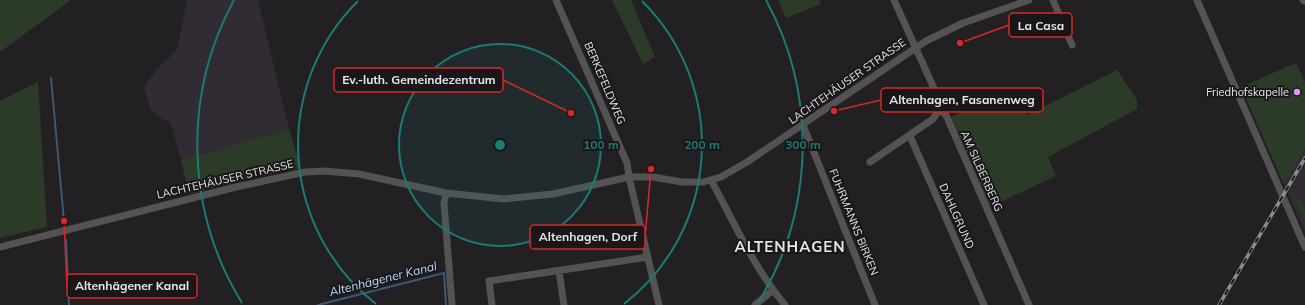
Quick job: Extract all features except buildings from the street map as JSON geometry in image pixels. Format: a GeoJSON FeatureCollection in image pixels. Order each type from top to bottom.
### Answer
{"type":"FeatureCollection","features":[{"type":"Feature","properties":{"kind":"street","name":"BERKEFELDWEG"},"geometry":{"type":"LineString","coordinates":[[556,0],[627,163],[659,305]]}},
{"type":"Feature","properties":{"kind":"street","name":"AM SILBERBERG"},"geometry":{"type":"LineString","coordinates":[[894,0],[914,48],[937,95],[939,110],[946,115],[1029,305]]}},
{"type":"Feature","properties":{"kind":"street","name":"LACHTEHÄUSER STRASSE"},"geometry":{"type":"LineString","coordinates":[[0,247],[232,188],[305,172],[324,171],[359,174],[446,193],[491,199],[516,199],[554,194],[629,177],[653,177],[694,182],[711,180],[731,172],[804,125],[914,48],[963,23],[1029,0]]}},
{"type":"Feature","properties":{"kind":"street"},"geometry":{"type":"LineString","coordinates":[[1053,0],[1072,45]]}},
{"type":"Feature","properties":{"kind":"street"},"geometry":{"type":"LineString","coordinates":[[1197,0],[1305,247]]}},
{"type":"Feature","properties":{"kind":"street"},"geometry":{"type":"LineString","coordinates":[[870,162],[933,119],[939,110]]}},
{"type":"Feature","properties":{"kind":"street","name":"FUHRMANNS BIRKEN"},"geometry":{"type":"LineString","coordinates":[[804,125],[875,305]]}},
{"type":"Feature","properties":{"kind":"street","name":"DAHLGRUND"},"geometry":{"type":"LineString","coordinates":[[910,136],[984,305]]}},
{"type":"Feature","properties":{"kind":"street"},"geometry":{"type":"LineString","coordinates":[[711,180],[760,270],[785,305]]}},
{"type":"Feature","properties":{"kind":"street"},"geometry":{"type":"LineString","coordinates":[[446,193],[444,203],[452,305]]}},
{"type":"Feature","properties":{"kind":"street"},"geometry":{"type":"LineString","coordinates":[[492,305],[488,280],[648,257]]}},
{"type":"Feature","properties":{"kind":"street"},"geometry":{"type":"LineString","coordinates":[[559,271],[564,305]]}},
{"type":"Feature","properties":{"kind":"street"},"geometry":{"type":"LineString","coordinates":[[755,305],[773,290]]}},
{"type":"Feature","properties":{"kind":"shaded area"},"geometry":{"type":"Polygon","coordinates":[[[187,0],[258,0],[289,129],[181,160],[171,124],[151,111],[144,87],[156,70],[177,50],[187,0]]]}},
{"type":"Feature","properties":{"kind":"shaded area"},"geometry":{"type":"Polygon","coordinates":[[[1305,149],[1305,232],[1284,185],[1305,149]]]}},
{"type":"Feature","properties":{"kind":"green space"},"geometry":{"type":"Polygon","coordinates":[[[0,0],[71,0],[0,52],[0,0]]]}},
{"type":"Feature","properties":{"kind":"green space"},"geometry":{"type":"Polygon","coordinates":[[[612,0],[631,0],[655,57],[643,64],[612,0]]]}},
{"type":"Feature","properties":{"kind":"green space"},"geometry":{"type":"Polygon","coordinates":[[[778,0],[819,0],[821,4],[786,18],[778,0]]]}},
{"type":"Feature","properties":{"kind":"green space"},"geometry":{"type":"Polygon","coordinates":[[[1296,63],[1305,82],[1305,149],[1284,185],[1241,87],[1296,63]]]}},
{"type":"Feature","properties":{"kind":"green space"},"geometry":{"type":"Polygon","coordinates":[[[1117,70],[1137,100],[1137,109],[1048,157],[1056,176],[990,207],[951,117],[1013,88],[1027,115],[1117,70]]]}},
{"type":"Feature","properties":{"kind":"green space"},"geometry":{"type":"Polygon","coordinates":[[[38,82],[47,227],[0,238],[0,101],[38,82]]]}},
{"type":"Feature","properties":{"kind":"green space"},"geometry":{"type":"Polygon","coordinates":[[[289,129],[301,168],[189,194],[181,160],[289,129]]]}},
{"type":"Feature","properties":{"kind":"green space"},"geometry":{"type":"Polygon","coordinates":[[[1299,198],[1305,210],[1305,222],[1295,200],[1299,198]]]}},
{"type":"Feature","properties":{"kind":"waterway","name":"Altenhägener Kanal"},"geometry":{"type":"LineString","coordinates":[[51,78],[64,221]]}},
{"type":"Feature","properties":{"kind":"waterway","name":"Altenhägener Kanal"},"geometry":{"type":"LineString","coordinates":[[66,240],[69,305]]}},
{"type":"Feature","properties":{"kind":"waterway","name":"Altenhägener Kanal"},"geometry":{"type":"LineString","coordinates":[[318,305],[444,273],[446,305]]}},
{"type":"Feature","properties":{"kind":"railway"},"geometry":{"type":"LineString","coordinates":[[1219,305],[1305,158]]}},
{"type":"Feature","properties":{"kind":"place","name":"La Casa"},"geometry":{"type":"Point","coordinates":[960,43]}},
{"type":"Feature","properties":{"kind":"place","name":"Friedhofskapelle"},"geometry":{"type":"Point","coordinates":[1297,92]}},
{"type":"Feature","properties":{"kind":"place","name":"Altenhagen, Fasanenweg"},"geometry":{"type":"Point","coordinates":[834,111]}},
{"type":"Feature","properties":{"kind":"place","name":"Ev.-luth. Gemeindezentrum"},"geometry":{"type":"Point","coordinates":[571,113]}},
{"type":"Feature","properties":{"kind":"place","name":"Altenhagen, Dorf"},"geometry":{"type":"Point","coordinates":[651,169]}},
{"type":"Feature","properties":{"kind":"place","name":"Altenhägener Kanal"},"geometry":{"type":"Point","coordinates":[64,221]}},
{"type":"Feature","properties":{"kind":"district","name":"ALTENHAGEN"},"geometry":{"type":"Point","coordinates":[790,247]}}]}
